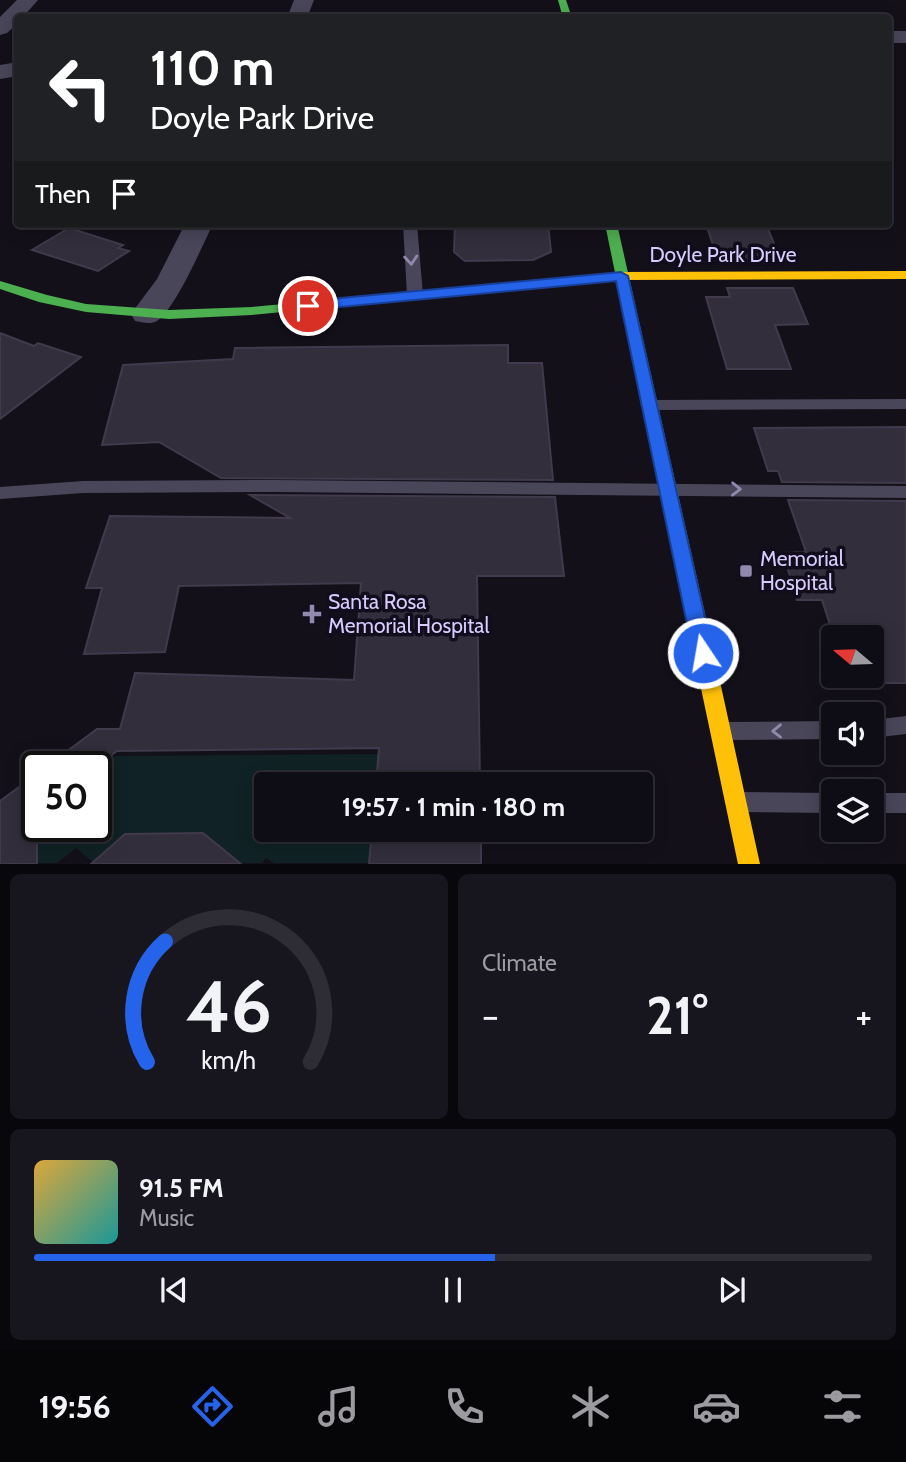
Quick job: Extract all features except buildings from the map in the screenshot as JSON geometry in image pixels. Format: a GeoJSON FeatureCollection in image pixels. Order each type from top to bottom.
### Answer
{"type":"FeatureCollection","features":[{"type":"Feature","properties":{"kind":"street"},"geometry":{"type":"LineString","coordinates":[[0,29],[27,0]]}},
{"type":"Feature","properties":{"kind":"street"},"geometry":{"type":"LineString","coordinates":[[146,314],[171,281],[197,228]]}},
{"type":"Feature","properties":{"kind":"street"},"geometry":{"type":"LineString","coordinates":[[612,228],[749,863]]}},
{"type":"Feature","properties":{"kind":"street","name":"Doyle Park Drive"},"geometry":{"type":"LineString","coordinates":[[0,285],[46,302],[100,312],[201,316],[621,276],[906,275]]}},
{"type":"Feature","properties":{"kind":"lane"},"geometry":{"type":"LineString","coordinates":[[410,228],[415,295]]}},
{"type":"Feature","properties":{"kind":"lane"},"geometry":{"type":"LineString","coordinates":[[649,405],[906,404]]}},
{"type":"Feature","properties":{"kind":"lane"},"geometry":{"type":"LineString","coordinates":[[0,492],[83,487],[185,486],[906,492]]}},
{"type":"Feature","properties":{"kind":"lane"},"geometry":{"type":"LineString","coordinates":[[884,728],[906,725]]}},
{"type":"Feature","properties":{"kind":"lane"},"geometry":{"type":"LineString","coordinates":[[720,732],[821,730]]}},
{"type":"Feature","properties":{"kind":"lane"},"geometry":{"type":"LineString","coordinates":[[735,802],[821,803]]}},
{"type":"Feature","properties":{"kind":"lane"},"geometry":{"type":"LineString","coordinates":[[884,803],[906,803]]}},
{"type":"Feature","properties":{"kind":"shaded area"},"geometry":{"type":"Polygon","coordinates":[[[378,754],[377,772],[254,772],[254,842],[371,842],[369,863],[274,863],[266,858],[262,863],[241,863],[203,833],[125,834],[93,862],[76,848],[57,863],[0,863],[0,842],[21,833],[21,842],[112,842],[112,759],[116,756],[378,754]]]}},
{"type":"Feature","properties":{"kind":"traffic: fast"},"geometry":{"type":"LineString","coordinates":[[562,0],[567,14]]}},
{"type":"Feature","properties":{"kind":"traffic: fast"},"geometry":{"type":"LineString","coordinates":[[612,228],[700,636]]}},
{"type":"Feature","properties":{"kind":"traffic: fast"},"geometry":{"type":"LineString","coordinates":[[0,285],[44,299],[86,308],[169,315],[252,311],[578,280]]}},
{"type":"Feature","properties":{"kind":"traffic: slow"},"geometry":{"type":"LineString","coordinates":[[578,280],[621,276],[906,275]]}},
{"type":"Feature","properties":{"kind":"traffic: slow"},"geometry":{"type":"LineString","coordinates":[[700,636],[749,864]]}},
{"type":"Feature","properties":{"kind":"place","name":"Memorial Hospital"},"geometry":{"type":"Point","coordinates":[746,571]}},
{"type":"Feature","properties":{"kind":"place","name":"Santa Rosa Memorial Hospital"},"geometry":{"type":"Point","coordinates":[312,614]}},
{"type":"Feature","properties":{"kind":"route"},"geometry":{"type":"LineString","coordinates":[[308,306],[621,276],[703,653]]}}]}
